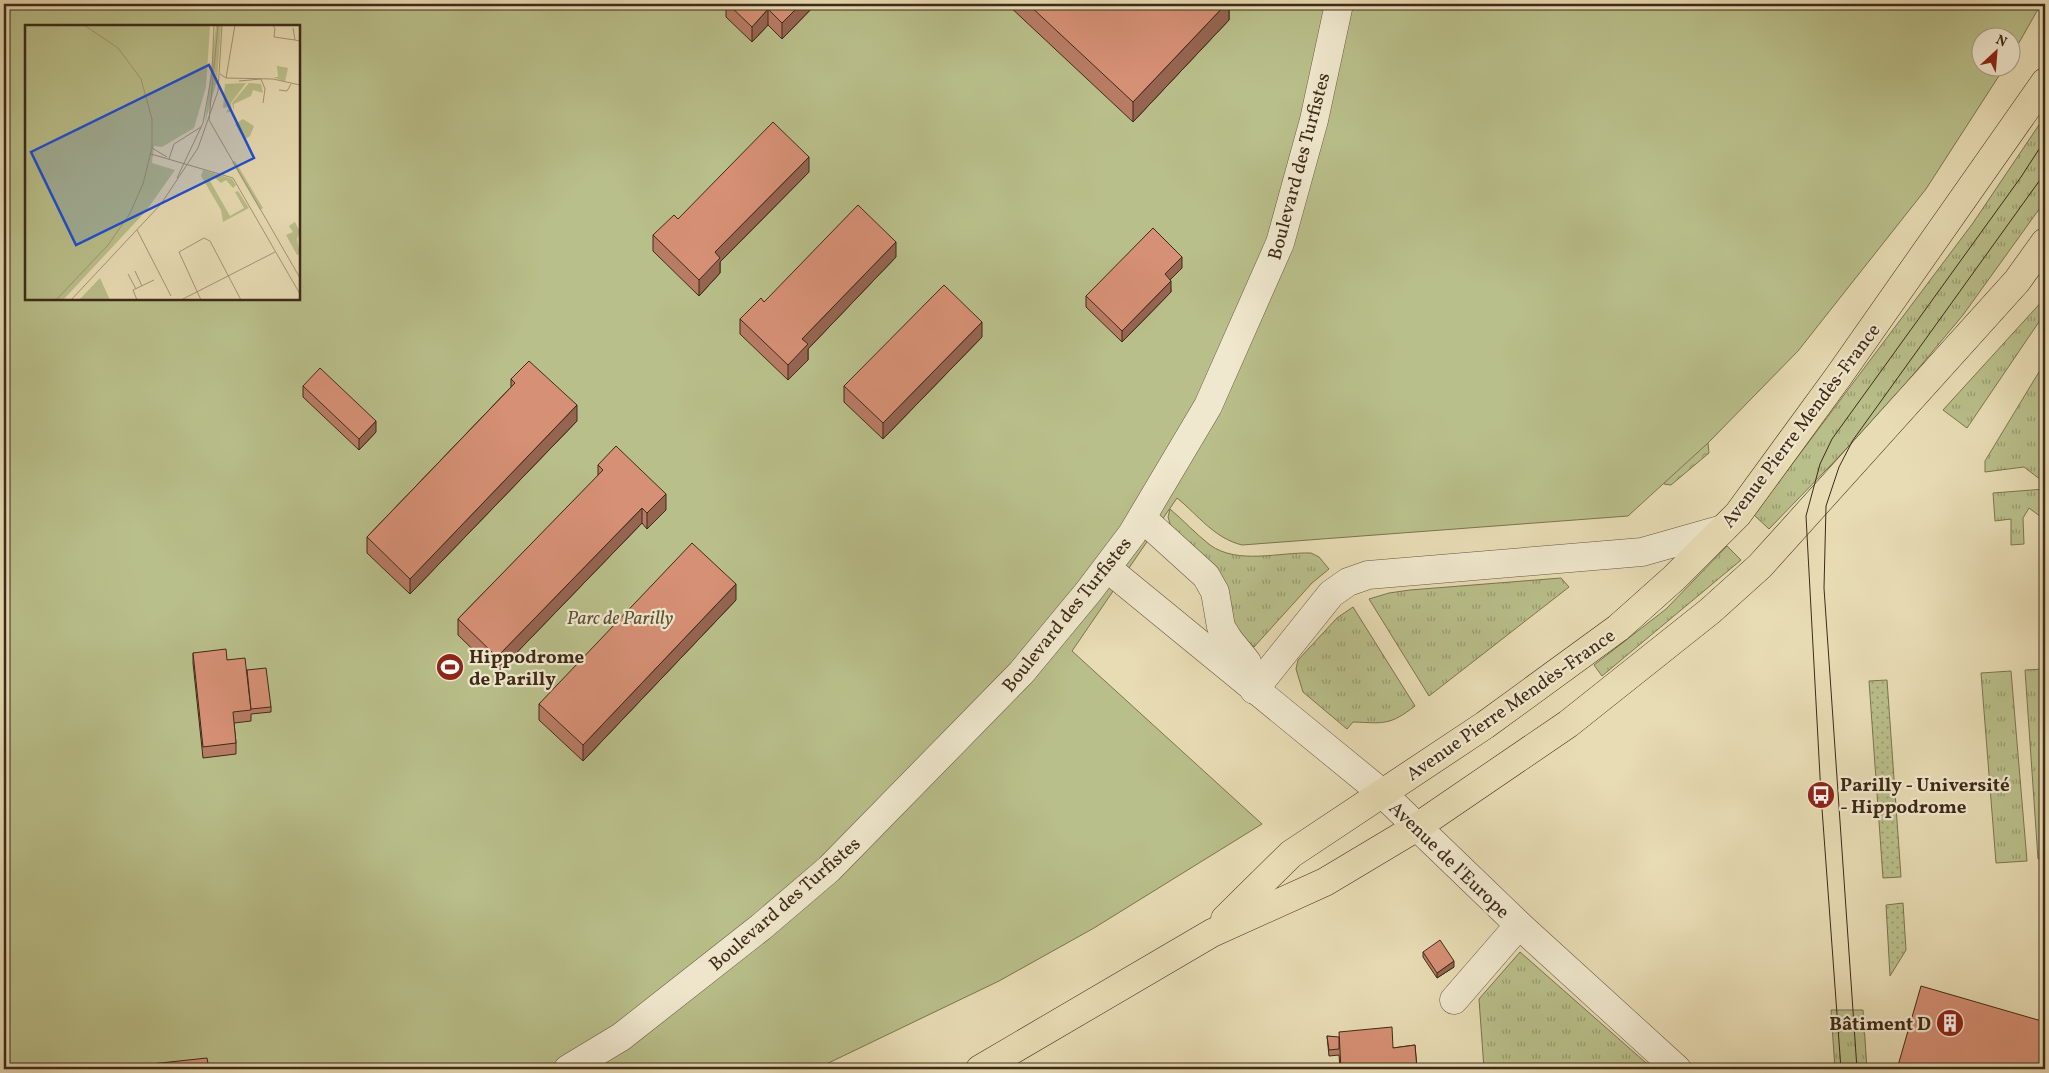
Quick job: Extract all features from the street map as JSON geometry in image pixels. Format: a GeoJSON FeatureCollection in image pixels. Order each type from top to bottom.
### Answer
{"type":"FeatureCollection","features":[{"type":"Feature","properties":{"kind":"main road","name":"Avenue Pierre Mendès-France"},"geometry":{"type":"LineString","coordinates":[[1212,933],[1292,854],[1485,725],[1618,628],[1674,578],[1723,529],[1746,503],[1838,377],[2045,82]]}},
{"type":"Feature","properties":{"kind":"main road","name":"Avenue Pierre Mendès-France"},"geometry":{"type":"LineString","coordinates":[[980,1069],[1212,933],[1325,882],[1417,826],[1568,724],[1710,611],[1760,566],[2017,281],[2045,242]]}},
{"type":"Feature","properties":{"kind":"street","name":"Boulevard des Turfistes"},"geometry":{"type":"LineString","coordinates":[[568,1069],[621,1037],[761,927],[829,869],[1021,673],[1107,568],[1142,518],[1208,406],[1280,243],[1314,120],[1339,4]]}},
{"type":"Feature","properties":{"kind":"street"},"geometry":{"type":"LineString","coordinates":[[1142,518],[1206,576],[1215,592],[1221,627],[1246,662],[1254,690]]}},
{"type":"Feature","properties":{"kind":"street"},"geometry":{"type":"LineString","coordinates":[[1254,690],[1331,594],[1348,582],[1368,575],[1642,552],[1723,529]]}},
{"type":"Feature","properties":{"kind":"street","name":"Avenue de l'Europe"},"geometry":{"type":"LineString","coordinates":[[1107,568],[1382,793],[1519,925],[1678,1069]]}},
{"type":"Feature","properties":{"kind":"street"},"geometry":{"type":"LineString","coordinates":[[1454,1000],[1519,925]]}},
{"type":"Feature","properties":{"kind":"green space","name":"Parc de Parilly"},"geometry":{"type":"Polygon","coordinates":[[[4,4],[2041,4],[2022,37],[2022,28],[1972,28],[1972,78],[1998,78],[1926,189],[1798,351],[1708,443],[1628,516],[1242,545],[1232,542],[1215,532],[1177,498],[1072,651],[1262,824],[1094,928],[999,981],[816,1069],[4,1069],[4,4]]]}},
{"type":"Feature","properties":{"kind":"green space"},"geometry":{"type":"Polygon","coordinates":[[[2045,116],[2045,201],[1963,315],[1882,412],[1769,529],[1754,515],[1973,223],[2045,116]]]}},
{"type":"Feature","properties":{"kind":"green space"},"geometry":{"type":"Polygon","coordinates":[[[2045,298],[2045,313],[1967,428],[1943,410],[2045,298]]]}},
{"type":"Feature","properties":{"kind":"green space"},"geometry":{"type":"Polygon","coordinates":[[[2045,362],[2045,483],[2024,467],[1985,472],[1985,461],[2045,362]]]}},
{"type":"Feature","properties":{"kind":"green space"},"geometry":{"type":"Polygon","coordinates":[[[1708,443],[1709,453],[1671,485],[1664,484],[1658,462],[1708,443]]]}},
{"type":"Feature","properties":{"kind":"green space"},"geometry":{"type":"Polygon","coordinates":[[[2045,489],[2045,520],[2029,508],[2023,518],[2024,544],[2011,545],[2011,519],[1995,521],[1993,493],[2045,489]]]}},
{"type":"Feature","properties":{"kind":"green space"},"geometry":{"type":"Polygon","coordinates":[[[1170,509],[1205,541],[1221,551],[1233,555],[1246,556],[1311,553],[1319,557],[1329,569],[1312,583],[1254,647],[1238,633],[1171,527],[1168,517],[1170,509]]]}},
{"type":"Feature","properties":{"kind":"green space"},"geometry":{"type":"Polygon","coordinates":[[[1727,546],[1741,560],[1602,676],[1594,665],[1666,609],[1727,546]]]}},
{"type":"Feature","properties":{"kind":"green space"},"geometry":{"type":"Polygon","coordinates":[[[1561,578],[1569,587],[1429,696],[1369,599],[1389,593],[1410,590],[1561,578]]]}},
{"type":"Feature","properties":{"kind":"green space"},"geometry":{"type":"Polygon","coordinates":[[[1353,607],[1415,706],[1392,720],[1379,723],[1353,722],[1347,729],[1303,692],[1296,669],[1298,660],[1337,618],[1353,607]]]}},
{"type":"Feature","properties":{"kind":"green space"},"geometry":{"type":"Polygon","coordinates":[[[2045,669],[2045,858],[2038,859],[2025,670],[2045,669]]]}},
{"type":"Feature","properties":{"kind":"green space"},"geometry":{"type":"Polygon","coordinates":[[[2011,671],[2027,861],[1996,863],[1981,673],[2011,671]]]}},
{"type":"Feature","properties":{"kind":"green space"},"geometry":{"type":"Polygon","coordinates":[[[1887,680],[1901,877],[1883,878],[1869,681],[1887,680]]]}},
{"type":"Feature","properties":{"kind":"green space"},"geometry":{"type":"Polygon","coordinates":[[[1903,903],[1906,950],[1890,976],[1886,905],[1903,903]]]}},
{"type":"Feature","properties":{"kind":"green space"},"geometry":{"type":"Polygon","coordinates":[[[1520,952],[1653,1069],[1484,1069],[1479,999],[1520,952]]]}},
{"type":"Feature","properties":{"kind":"green space"},"geometry":{"type":"Polygon","coordinates":[[[1831,1010],[1863,1010],[1867,1069],[1835,1069],[1831,1010]]]}},
{"type":"Feature","properties":{"kind":"building"},"geometry":{"type":"Polygon","coordinates":[[[728,4],[801,4],[782,23],[768,9],[752,27],[728,4]]]}},
{"type":"Feature","properties":{"kind":"building"},"geometry":{"type":"Polygon","coordinates":[[[1028,4],[1226,4],[1133,102],[1028,4]]]}},
{"type":"Feature","properties":{"kind":"building"},"geometry":{"type":"Polygon","coordinates":[[[773,122],[809,157],[715,252],[720,258],[699,280],[653,235],[674,215],[678,219],[773,122]]]}},
{"type":"Feature","properties":{"kind":"building"},"geometry":{"type":"Polygon","coordinates":[[[858,205],[896,242],[802,339],[808,344],[788,365],[740,319],[761,298],[764,302],[858,205]]]}},
{"type":"Feature","properties":{"kind":"building"},"geometry":{"type":"Polygon","coordinates":[[[1153,228],[1182,257],[1165,274],[1171,281],[1122,331],[1086,296],[1153,228]]]}},
{"type":"Feature","properties":{"kind":"building"},"geometry":{"type":"Polygon","coordinates":[[[944,285],[982,322],[883,423],[844,386],[944,285]]]}},
{"type":"Feature","properties":{"kind":"building"},"geometry":{"type":"Polygon","coordinates":[[[529,361],[577,405],[410,579],[367,537],[515,383],[511,379],[529,361]]]}},
{"type":"Feature","properties":{"kind":"building"},"geometry":{"type":"Polygon","coordinates":[[[320,368],[376,421],[359,439],[303,386],[320,368]]]}},
{"type":"Feature","properties":{"kind":"building"},"geometry":{"type":"Polygon","coordinates":[[[616,446],[666,494],[647,513],[642,508],[497,657],[458,619],[603,470],[598,465],[616,446]]]}},
{"type":"Feature","properties":{"kind":"building"},"geometry":{"type":"Polygon","coordinates":[[[692,543],[736,584],[583,745],[539,704],[692,543]]]}},
{"type":"Feature","properties":{"kind":"building"},"geometry":{"type":"Polygon","coordinates":[[[226,649],[227,660],[245,658],[251,710],[233,712],[236,743],[203,747],[193,653],[226,649]]]}},
{"type":"Feature","properties":{"kind":"building"},"geometry":{"type":"Polygon","coordinates":[[[266,668],[271,707],[251,709],[247,670],[266,668]]]}},
{"type":"Feature","properties":{"kind":"building"},"geometry":{"type":"Polygon","coordinates":[[[1440,940],[1454,961],[1437,973],[1423,952],[1440,940]]]}},
{"type":"Feature","properties":{"kind":"building","name":"Bâtiment D"},"geometry":{"type":"Polygon","coordinates":[[[1921,986],[2045,1022],[2045,1069],[1897,1069],[1921,986]]]}},
{"type":"Feature","properties":{"kind":"building"},"geometry":{"type":"Polygon","coordinates":[[[1392,1027],[1393,1048],[1415,1045],[1417,1069],[1341,1069],[1339,1032],[1392,1027]]]}},
{"type":"Feature","properties":{"kind":"building"},"geometry":{"type":"Polygon","coordinates":[[[1327,1036],[1339,1037],[1339,1049],[1329,1050],[1327,1036]]]}},
{"type":"Feature","properties":{"kind":"building"},"geometry":{"type":"Polygon","coordinates":[[[207,1058],[209,1069],[104,1069],[207,1058]]]}},
{"type":"Feature","properties":{"kind":"tram line"},"geometry":{"type":"LineString","coordinates":[[1841,1069],[1821,795],[1806,516],[1820,464],[1832,439],[2021,177],[2045,140]]}},
{"type":"Feature","properties":{"kind":"tram line"},"geometry":{"type":"LineString","coordinates":[[1857,1069],[1824,588],[1826,506],[1839,467],[1853,440],[2045,173]]}},
{"type":"Feature","properties":{"kind":"place","name":"Hippodrome de Parilly"},"geometry":{"type":"Point","coordinates":[450,667]}},
{"type":"Feature","properties":{"kind":"place","name":"Parilly - Université - Hippodrome"},"geometry":{"type":"Point","coordinates":[1821,795]}},
{"type":"Feature","properties":{"kind":"place","name":"Bâtiment D"},"geometry":{"type":"Point","coordinates":[1950,1023]}}]}
